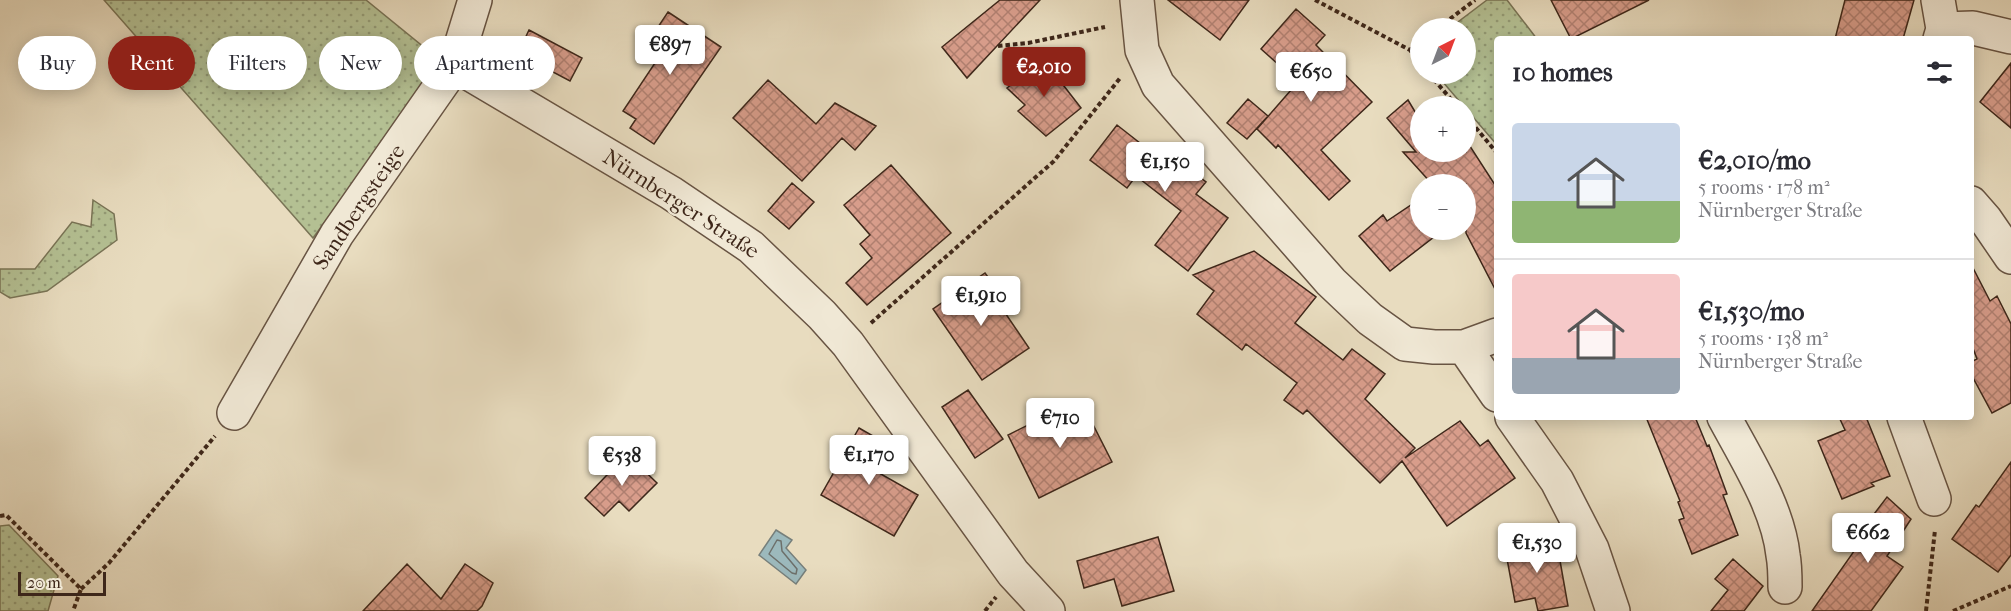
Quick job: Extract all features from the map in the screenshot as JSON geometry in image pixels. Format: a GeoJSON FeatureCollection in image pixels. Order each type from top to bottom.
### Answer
{"type":"FeatureCollection","features":[{"type":"Feature","properties":{"kind":"street","name":"Sandbergsteige"},"geometry":{"type":"LineString","coordinates":[[464,36],[475,0]]}},
{"type":"Feature","properties":{"kind":"street"},"geometry":{"type":"LineString","coordinates":[[1137,0],[1142,50],[1158,85],[1332,282],[1370,319],[1405,344],[1464,347],[1494,336]]}},
{"type":"Feature","properties":{"kind":"street"},"geometry":{"type":"LineString","coordinates":[[1940,23],[2011,37]]}},
{"type":"Feature","properties":{"kind":"street","name":"Sandbergsteige"},"geometry":{"type":"LineString","coordinates":[[234,412],[337,234],[438,90]]}},
{"type":"Feature","properties":{"kind":"street","name":"Nürnberger Straße"},"geometry":{"type":"LineString","coordinates":[[497,90],[671,193],[752,247],[822,315],[848,344],[1013,573],[1048,611]]}},
{"type":"Feature","properties":{"kind":"street"},"geometry":{"type":"LineString","coordinates":[[1974,206],[2011,257]]}},
{"type":"Feature","properties":{"kind":"street"},"geometry":{"type":"LineString","coordinates":[[1464,347],[1494,391]]}},
{"type":"Feature","properties":{"kind":"street"},"geometry":{"type":"LineString","coordinates":[[1514,420],[1557,481],[1592,549],[1613,611]]}},
{"type":"Feature","properties":{"kind":"street"},"geometry":{"type":"LineString","coordinates":[[1726,420],[1761,489],[1776,525],[1783,554],[1785,588]]}},
{"type":"Feature","properties":{"kind":"street"},"geometry":{"type":"LineString","coordinates":[[1905,420],[1934,499]]}},
{"type":"Feature","properties":{"kind":"path"},"geometry":{"type":"LineString","coordinates":[[1315,0],[1410,50]]}},
{"type":"Feature","properties":{"kind":"path"},"geometry":{"type":"LineString","coordinates":[[1451,18],[1475,0]]}},
{"type":"Feature","properties":{"kind":"path"},"geometry":{"type":"LineString","coordinates":[[998,46],[1028,43],[1105,27]]}},
{"type":"Feature","properties":{"kind":"path"},"geometry":{"type":"LineString","coordinates":[[848,344],[1054,161],[1142,50]]}},
{"type":"Feature","properties":{"kind":"path"},"geometry":{"type":"LineString","coordinates":[[1438,84],[1448,96]]}},
{"type":"Feature","properties":{"kind":"path"},"geometry":{"type":"LineString","coordinates":[[1476,128],[1494,149]]}},
{"type":"Feature","properties":{"kind":"path"},"geometry":{"type":"LineString","coordinates":[[73,611],[81,589],[109,563],[234,412]]}},
{"type":"Feature","properties":{"kind":"path"},"geometry":{"type":"LineString","coordinates":[[1926,611],[1935,522],[1934,499]]}},
{"type":"Feature","properties":{"kind":"path"},"geometry":{"type":"LineString","coordinates":[[0,516],[6,515],[81,589]]}},
{"type":"Feature","properties":{"kind":"path"},"geometry":{"type":"LineString","coordinates":[[1953,611],[2011,586]]}},
{"type":"Feature","properties":{"kind":"green space"},"geometry":{"type":"Polygon","coordinates":[[[104,0],[366,0],[414,39],[414,90],[421,90],[313,238],[183,90],[195,90],[195,36],[136,36],[104,0]]]}},
{"type":"Feature","properties":{"kind":"green space"},"geometry":{"type":"Polygon","coordinates":[[[1487,0],[1507,0],[1535,36],[1494,36],[1494,142],[1476,121],[1476,96],[1455,96],[1445,84],[1476,84],[1476,18],[1463,18],[1487,0]]]}},
{"type":"Feature","properties":{"kind":"green space"},"geometry":{"type":"Polygon","coordinates":[[[93,200],[114,214],[117,240],[47,291],[10,298],[0,292],[0,269],[35,269],[72,222],[91,227],[93,200]]]}},
{"type":"Feature","properties":{"kind":"green space"},"geometry":{"type":"Polygon","coordinates":[[[9,525],[58,576],[48,611],[0,611],[0,526],[9,525]]]}},
{"type":"Feature","properties":{"kind":"water"},"geometry":{"type":"Polygon","coordinates":[[[776,530],[792,540],[786,548],[806,570],[796,584],[759,555],[776,530]]]}},
{"type":"Feature","properties":{"kind":"building"},"geometry":{"type":"Polygon","coordinates":[[[1000,0],[1040,0],[967,78],[942,47],[1000,0]]]}},
{"type":"Feature","properties":{"kind":"building"},"geometry":{"type":"Polygon","coordinates":[[[1168,0],[1249,0],[1220,40],[1168,0]]]}},
{"type":"Feature","properties":{"kind":"building"},"geometry":{"type":"Polygon","coordinates":[[[1551,0],[1649,0],[1577,36],[1569,36],[1551,0]]]}},
{"type":"Feature","properties":{"kind":"building"},"geometry":{"type":"Polygon","coordinates":[[[1845,0],[1914,0],[1904,36],[1836,36],[1845,0]]]}},
{"type":"Feature","properties":{"kind":"building"},"geometry":{"type":"Polygon","coordinates":[[[1296,9],[1325,35],[1316,45],[1372,102],[1321,150],[1350,181],[1329,200],[1278,145],[1276,148],[1257,129],[1298,82],[1261,49],[1296,9]]]}},
{"type":"Feature","properties":{"kind":"building"},"geometry":{"type":"Polygon","coordinates":[[[668,12],[721,47],[654,144],[630,128],[636,119],[623,111],[659,57],[653,53],[661,42],[652,36],[668,12]]]}},
{"type":"Feature","properties":{"kind":"building"},"geometry":{"type":"Polygon","coordinates":[[[529,30],[540,36],[526,36],[529,30]]]}},
{"type":"Feature","properties":{"kind":"building"},"geometry":{"type":"Polygon","coordinates":[[[555,44],[582,58],[570,81],[555,73],[555,44]]]}},
{"type":"Feature","properties":{"kind":"building"},"geometry":{"type":"Polygon","coordinates":[[[1043,59],[1081,108],[1046,136],[1018,111],[1025,105],[1007,88],[1043,59]]]}},
{"type":"Feature","properties":{"kind":"building"},"geometry":{"type":"Polygon","coordinates":[[[2011,63],[2011,128],[1980,102],[2011,63]]]}},
{"type":"Feature","properties":{"kind":"building"},"geometry":{"type":"Polygon","coordinates":[[[768,80],[816,124],[835,103],[876,126],[855,150],[842,138],[802,181],[733,118],[768,80]]]}},
{"type":"Feature","properties":{"kind":"building"},"geometry":{"type":"Polygon","coordinates":[[[1248,99],[1268,116],[1247,139],[1227,123],[1248,99]]]}},
{"type":"Feature","properties":{"kind":"building"},"geometry":{"type":"Polygon","coordinates":[[[1408,100],[1410,103],[1410,145],[1387,118],[1408,100]]]}},
{"type":"Feature","properties":{"kind":"building"},"geometry":{"type":"Polygon","coordinates":[[[1117,125],[1154,154],[1159,147],[1206,182],[1196,194],[1228,218],[1188,271],[1155,245],[1181,211],[1136,176],[1127,188],[1090,160],[1117,125]]]}},
{"type":"Feature","properties":{"kind":"building"},"geometry":{"type":"Polygon","coordinates":[[[1403,152],[1410,152],[1410,160],[1403,152]]]}},
{"type":"Feature","properties":{"kind":"building"},"geometry":{"type":"Polygon","coordinates":[[[1476,155],[1494,183],[1494,287],[1470,240],[1476,240],[1476,174],[1423,174],[1412,162],[1476,162],[1476,155]]]}},
{"type":"Feature","properties":{"kind":"building"},"geometry":{"type":"Polygon","coordinates":[[[891,165],[951,233],[867,305],[846,283],[872,258],[860,244],[870,235],[844,205],[891,165]]]}},
{"type":"Feature","properties":{"kind":"building"},"geometry":{"type":"Polygon","coordinates":[[[792,183],[814,202],[789,229],[768,211],[792,183]]]}},
{"type":"Feature","properties":{"kind":"building"},"geometry":{"type":"Polygon","coordinates":[[[1410,206],[1410,240],[1430,240],[1390,271],[1359,236],[1383,215],[1387,221],[1410,206]]]}},
{"type":"Feature","properties":{"kind":"building"},"geometry":{"type":"Polygon","coordinates":[[[1254,251],[1316,297],[1295,323],[1343,360],[1352,349],[1385,374],[1365,399],[1415,448],[1405,458],[1460,421],[1480,446],[1488,440],[1515,478],[1447,526],[1402,461],[1380,483],[1307,410],[1303,414],[1284,400],[1297,383],[1246,344],[1242,350],[1197,314],[1214,291],[1193,275],[1254,251]]]}},
{"type":"Feature","properties":{"kind":"building"},"geometry":{"type":"Polygon","coordinates":[[[1974,270],[1990,301],[1997,296],[2011,324],[2011,403],[1992,413],[1974,380],[1974,360],[1977,359],[1974,351],[1974,270]]]}},
{"type":"Feature","properties":{"kind":"building"},"geometry":{"type":"Polygon","coordinates":[[[985,273],[1001,295],[995,298],[1029,348],[982,380],[933,309],[985,273]]]}},
{"type":"Feature","properties":{"kind":"building"},"geometry":{"type":"Polygon","coordinates":[[[968,390],[1003,439],[975,458],[942,407],[968,390]]]}},
{"type":"Feature","properties":{"kind":"building"},"geometry":{"type":"Polygon","coordinates":[[[1080,399],[1112,462],[1039,498],[1008,435],[1080,399]]]}},
{"type":"Feature","properties":{"kind":"building"},"geometry":{"type":"Polygon","coordinates":[[[1647,420],[1696,420],[1707,446],[1709,445],[1727,494],[1723,495],[1738,535],[1692,554],[1679,520],[1684,518],[1678,502],[1680,501],[1647,420]]]}},
{"type":"Feature","properties":{"kind":"building"},"geometry":{"type":"Polygon","coordinates":[[[1840,420],[1867,420],[1890,476],[1871,483],[1874,486],[1842,499],[1818,441],[1845,430],[1840,420]]]}},
{"type":"Feature","properties":{"kind":"building"},"geometry":{"type":"Polygon","coordinates":[[[859,428],[887,444],[872,469],[918,495],[894,536],[821,495],[859,428]]]}},
{"type":"Feature","properties":{"kind":"building"},"geometry":{"type":"Polygon","coordinates":[[[627,454],[657,483],[629,511],[619,501],[604,516],[585,498],[627,454]]]}},
{"type":"Feature","properties":{"kind":"building"},"geometry":{"type":"Polygon","coordinates":[[[2011,462],[2011,555],[1998,572],[1952,539],[1976,505],[1979,507],[2011,462]]]}},
{"type":"Feature","properties":{"kind":"building"},"geometry":{"type":"Polygon","coordinates":[[[1887,497],[1911,519],[1887,556],[1903,567],[1871,611],[1812,611],[1857,547],[1852,543],[1887,497]]]}},
{"type":"Feature","properties":{"kind":"building"},"geometry":{"type":"Polygon","coordinates":[[[1158,537],[1174,591],[1122,606],[1114,579],[1084,588],[1077,561],[1158,537]]]}},
{"type":"Feature","properties":{"kind":"building"},"geometry":{"type":"Polygon","coordinates":[[[1556,538],[1568,606],[1538,611],[1535,598],[1515,602],[1505,548],[1556,538]]]}},
{"type":"Feature","properties":{"kind":"building"},"geometry":{"type":"Polygon","coordinates":[[[1733,559],[1763,586],[1744,611],[1711,611],[1728,590],[1715,579],[1733,559]]]}},
{"type":"Feature","properties":{"kind":"building"},"geometry":{"type":"Polygon","coordinates":[[[407,564],[441,599],[465,564],[493,583],[482,606],[477,611],[363,611],[407,564]]]}}]}
